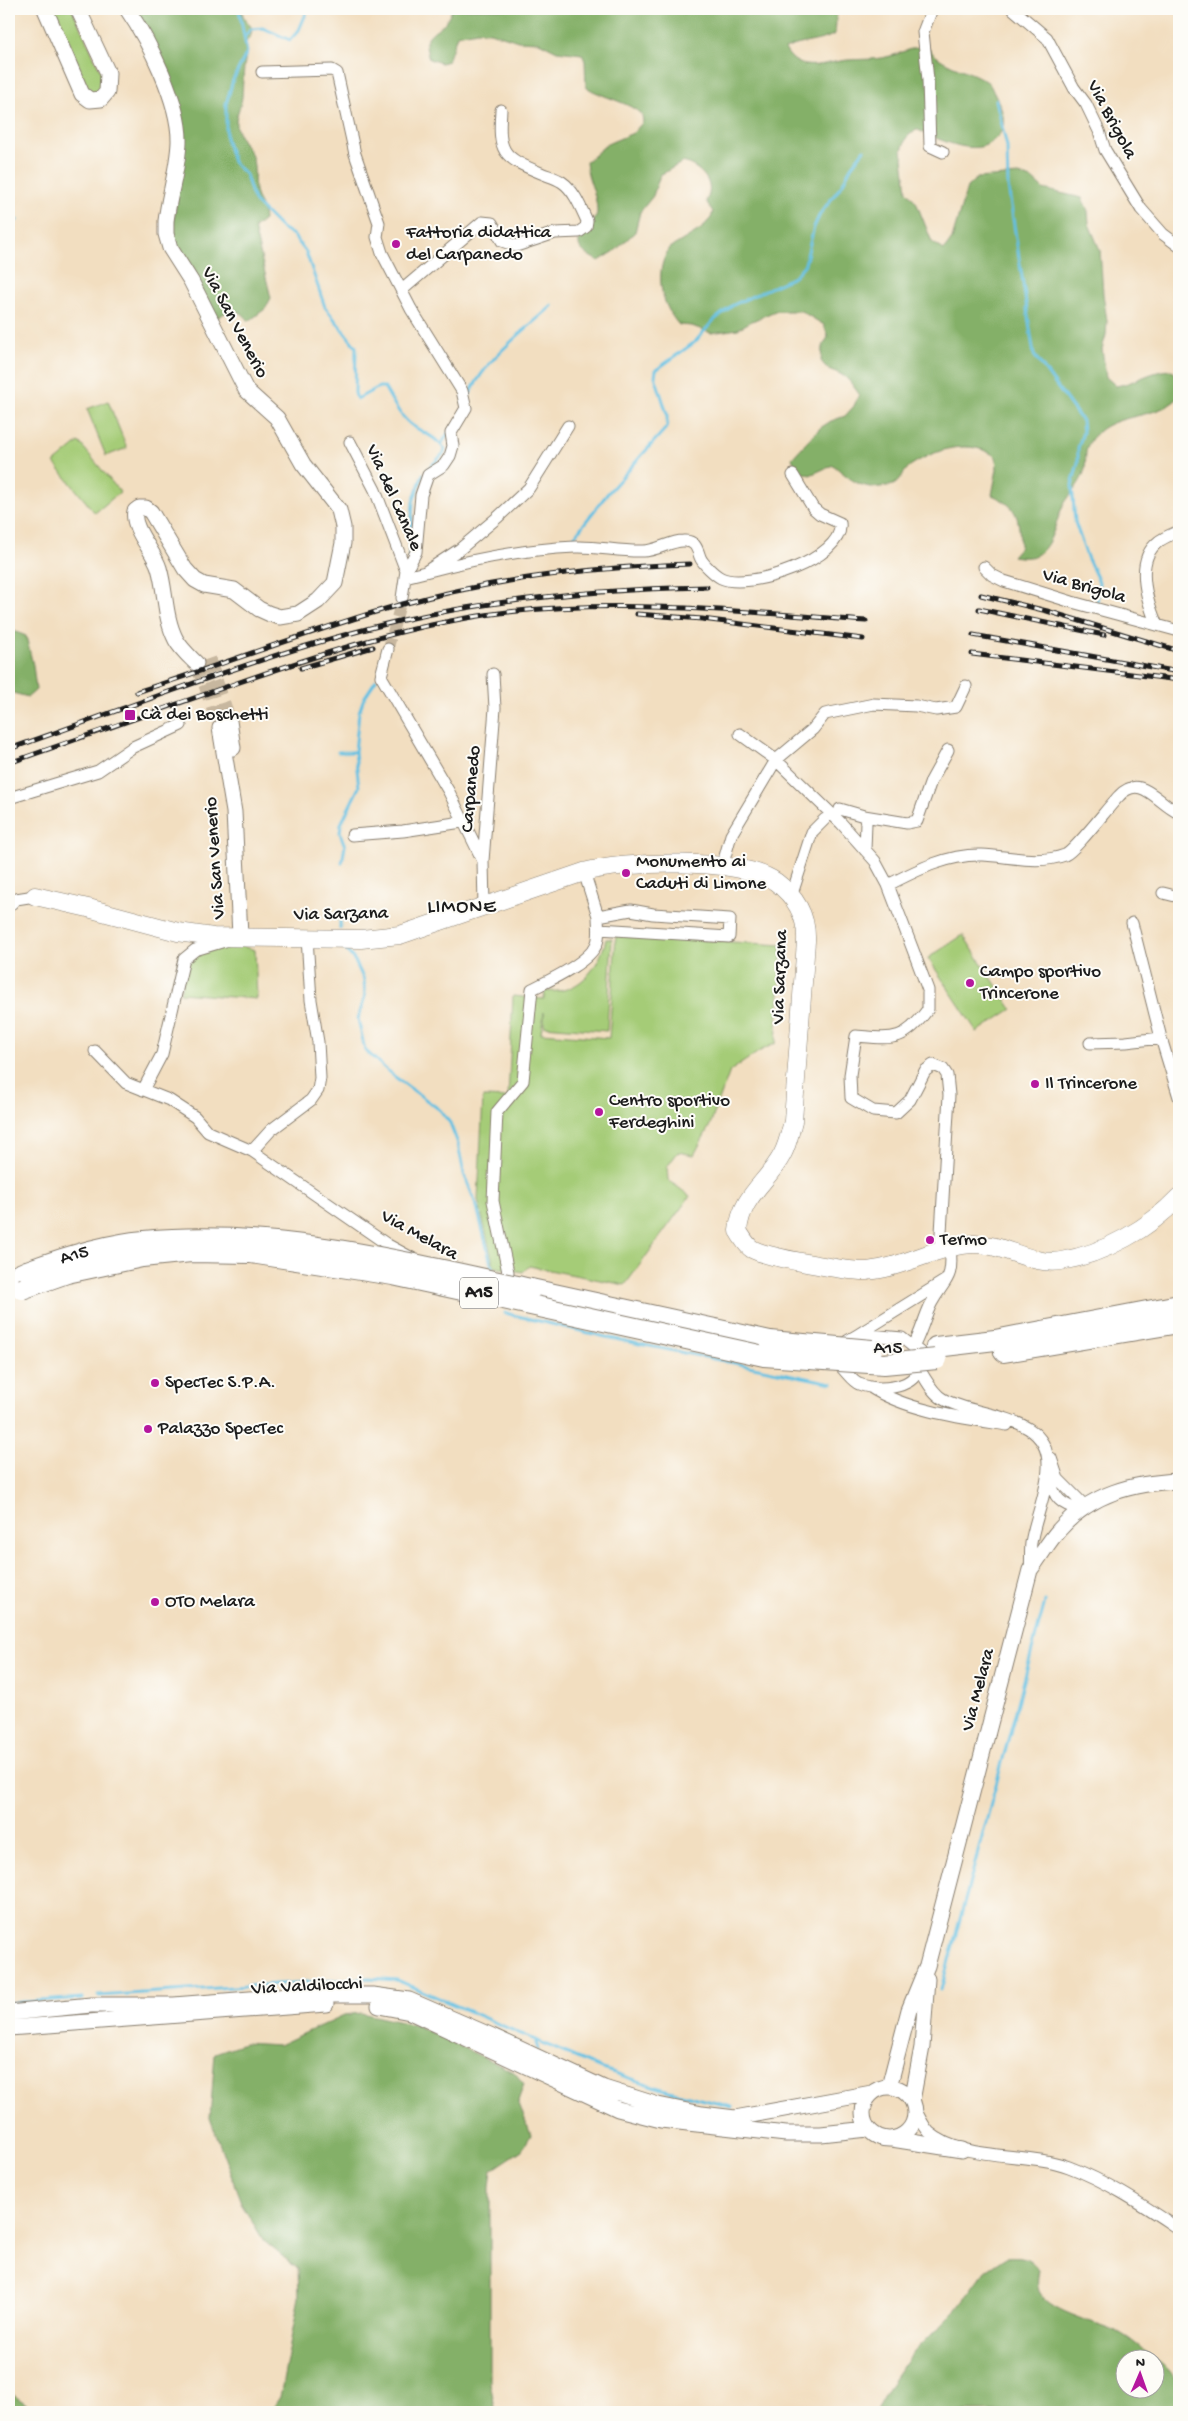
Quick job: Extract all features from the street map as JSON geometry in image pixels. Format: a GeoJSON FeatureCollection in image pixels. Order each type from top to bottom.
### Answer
{"type":"FeatureCollection","features":[{"type":"Feature","properties":{"kind":"highway","name":"A15"},"geometry":{"type":"LineString","coordinates":[[9,1279],[57,1260],[142,1241],[204,1237],[250,1239],[390,1259],[770,1341],[881,1351],[937,1353]]}},
{"type":"Feature","properties":{"kind":"highway","name":"A15"},"geometry":{"type":"LineString","coordinates":[[9,1295],[67,1272],[142,1257],[191,1252],[250,1253],[393,1275],[764,1356],[884,1364],[937,1353],[1179,1324]]}},
{"type":"Feature","properties":{"kind":"highway","name":"A15"},"geometry":{"type":"LineString","coordinates":[[996,1346],[1179,1305]]}},
{"type":"Feature","properties":{"kind":"main road","name":"Via Sarzana"},"geometry":{"type":"LineString","coordinates":[[35,896],[178,932],[213,937],[380,938],[400,935],[584,872],[610,866],[642,863],[756,872],[775,881],[799,905],[807,931],[793,1121],[782,1154],[746,1202],[739,1216],[738,1231],[752,1249],[794,1260],[866,1271],[889,1267],[945,1249],[982,1245],[998,1247],[1039,1260],[1060,1262],[1093,1252],[1147,1226],[1164,1214],[1179,1197]]}},
{"type":"Feature","properties":{"kind":"street"},"geometry":{"type":"LineString","coordinates":[[45,9],[82,94],[90,100],[101,99],[107,92],[109,84],[108,73],[78,9]]}},
{"type":"Feature","properties":{"kind":"street","name":"Via San Venerio"},"geometry":{"type":"LineString","coordinates":[[127,9],[140,27],[167,87],[178,119],[179,142],[166,221],[166,234],[170,248],[191,281],[246,390],[277,418],[303,464],[339,510],[343,527],[342,554],[335,583],[324,596],[305,611],[291,616],[280,617],[259,609],[234,590],[194,580],[185,570],[151,512],[146,508],[139,508],[135,511],[135,521],[159,567],[169,622],[176,640],[197,658]]}},
{"type":"Feature","properties":{"kind":"street"},"geometry":{"type":"LineString","coordinates":[[932,9],[924,32],[930,146],[943,152]]}},
{"type":"Feature","properties":{"kind":"street","name":"Via Brigola"},"geometry":{"type":"LineString","coordinates":[[1013,9],[1047,38],[1074,88],[1086,104],[1099,131],[1105,150],[1141,209],[1163,234],[1179,246]]}},
{"type":"Feature","properties":{"kind":"street"},"geometry":{"type":"LineString","coordinates":[[262,72],[332,70],[337,73],[355,154],[379,223],[377,237],[382,253],[411,309],[462,391],[466,408],[450,433],[453,446],[450,456],[444,465],[428,475],[421,495],[416,552],[406,574]]}},
{"type":"Feature","properties":{"kind":"street"},"geometry":{"type":"LineString","coordinates":[[402,290],[482,222],[492,223],[502,241],[516,246],[555,233],[579,232],[586,226],[587,221],[568,187],[561,181],[522,165],[507,154],[500,142],[501,110]]}},
{"type":"Feature","properties":{"kind":"street"},"geometry":{"type":"LineString","coordinates":[[425,572],[460,549],[529,488],[568,426]]}},
{"type":"Feature","properties":{"kind":"street","name":"Via del Canale"},"geometry":{"type":"LineString","coordinates":[[350,442],[375,490],[406,574],[402,598]]}},
{"type":"Feature","properties":{"kind":"street"},"geometry":{"type":"LineString","coordinates":[[406,574],[539,551],[576,547],[644,551],[683,541],[691,542],[699,549],[700,558],[719,577],[742,581],[765,578],[813,560],[837,538],[841,528],[840,523],[820,514],[813,508],[793,475]]}},
{"type":"Feature","properties":{"kind":"street"},"geometry":{"type":"LineString","coordinates":[[1157,625],[1147,602],[1145,570],[1148,554],[1159,541],[1179,531]]}},
{"type":"Feature","properties":{"kind":"street","name":"Via Brigola"},"geometry":{"type":"LineString","coordinates":[[984,567],[992,575],[1004,581],[1179,631]]}},
{"type":"Feature","properties":{"kind":"street"},"geometry":{"type":"LineString","coordinates":[[388,649],[381,676],[448,792],[483,861]]}},
{"type":"Feature","properties":{"kind":"street","name":"Carpanedo"},"geometry":{"type":"LineString","coordinates":[[484,906],[483,861],[496,708],[493,674]]}},
{"type":"Feature","properties":{"kind":"street"},"geometry":{"type":"LineString","coordinates":[[722,868],[731,835],[776,760],[813,728],[825,714],[851,707],[874,704],[916,706],[936,710],[956,707],[966,686]]}},
{"type":"Feature","properties":{"kind":"street","name":"Via San Venerio"},"geometry":{"type":"LineString","coordinates":[[224,724],[234,812],[240,936]]}},
{"type":"Feature","properties":{"kind":"street"},"geometry":{"type":"LineString","coordinates":[[9,798],[98,771],[134,747],[181,725]]}},
{"type":"Feature","properties":{"kind":"street"},"geometry":{"type":"LineString","coordinates":[[740,734],[776,760],[831,813],[875,861],[888,885],[928,990],[928,1009],[906,1034],[890,1039],[856,1036],[850,1074],[851,1098],[873,1111],[896,1113],[910,1100],[925,1071],[933,1065],[943,1069],[947,1075],[949,1095],[945,1249],[951,1269],[948,1279],[932,1304],[921,1334],[913,1347]]}},
{"type":"Feature","properties":{"kind":"street"},"geometry":{"type":"LineString","coordinates":[[840,809],[864,816],[907,822],[917,820],[930,781],[948,750]]}},
{"type":"Feature","properties":{"kind":"street"},"geometry":{"type":"LineString","coordinates":[[888,885],[950,858],[980,855],[1023,860],[1049,858],[1067,854],[1118,796],[1126,788],[1132,786],[1140,787],[1179,813]]}},
{"type":"Feature","properties":{"kind":"street"},"geometry":{"type":"LineString","coordinates":[[864,816],[866,823],[865,850]]}},
{"type":"Feature","properties":{"kind":"street"},"geometry":{"type":"LineString","coordinates":[[791,897],[812,832],[825,819]]}},
{"type":"Feature","properties":{"kind":"street"},"geometry":{"type":"LineString","coordinates":[[352,835],[403,831],[462,822]]}},
{"type":"Feature","properties":{"kind":"street"},"geometry":{"type":"LineString","coordinates":[[506,1291],[508,1272],[493,1201],[497,1112],[523,1081],[532,989],[582,961],[591,953],[596,945],[599,929],[598,916],[584,872]]}},
{"type":"Feature","properties":{"kind":"street"},"geometry":{"type":"LineString","coordinates":[[1163,893],[1179,897]]}},
{"type":"Feature","properties":{"kind":"street"},"geometry":{"type":"LineString","coordinates":[[9,906],[16,899],[35,896]]}},
{"type":"Feature","properties":{"kind":"street"},"geometry":{"type":"LineString","coordinates":[[598,916],[630,910],[730,919],[729,937],[599,929]]}},
{"type":"Feature","properties":{"kind":"street"},"geometry":{"type":"LineString","coordinates":[[1132,923],[1161,1038],[1179,1097]]}},
{"type":"Feature","properties":{"kind":"street"},"geometry":{"type":"LineString","coordinates":[[143,1090],[162,1054],[184,959],[195,950],[240,936]]}},
{"type":"Feature","properties":{"kind":"street"},"geometry":{"type":"LineString","coordinates":[[252,1151],[270,1130],[311,1100],[318,1090],[320,1078],[318,1042],[311,1000],[306,938]]}},
{"type":"Feature","properties":{"kind":"street"},"geometry":{"type":"LineString","coordinates":[[1090,1042],[1126,1042],[1161,1038]]}},
{"type":"Feature","properties":{"kind":"street","name":"Via Melara"},"geometry":{"type":"LineString","coordinates":[[94,1051],[126,1083],[169,1100],[196,1117],[208,1132],[252,1151],[388,1244],[445,1277],[739,1343],[804,1352],[820,1356],[842,1368]]}},
{"type":"Feature","properties":{"kind":"street"},"geometry":{"type":"LineString","coordinates":[[860,1334],[902,1338],[921,1353],[919,1369],[911,1379],[897,1386],[858,1384],[842,1368],[847,1341],[948,1279]]}},
{"type":"Feature","properties":{"kind":"street","name":"Via Melara"},"geometry":{"type":"LineString","coordinates":[[804,1352],[822,1350],[847,1341]]}},
{"type":"Feature","properties":{"kind":"street"},"geometry":{"type":"LineString","coordinates":[[919,1369],[927,1382],[942,1398],[1000,1417],[1028,1429],[1041,1438],[1058,1479],[1083,1508]]}},
{"type":"Feature","properties":{"kind":"street"},"geometry":{"type":"LineString","coordinates":[[868,1386],[888,1398],[968,1418],[1028,1429]]}},
{"type":"Feature","properties":{"kind":"street","name":"Via Melara"},"geometry":{"type":"LineString","coordinates":[[927,1966],[1030,1570],[1031,1543],[1046,1490],[1048,1451]]}},
{"type":"Feature","properties":{"kind":"street"},"geometry":{"type":"LineString","coordinates":[[1048,1468],[1056,1498],[1069,1507],[1083,1508]]}},
{"type":"Feature","properties":{"kind":"street"},"geometry":{"type":"LineString","coordinates":[[1030,1570],[1059,1530],[1083,1508],[1104,1495],[1126,1487],[1150,1482],[1179,1481]]}},
{"type":"Feature","properties":{"kind":"street"},"geometry":{"type":"LineString","coordinates":[[889,2087],[909,2010],[927,1966]]}},
{"type":"Feature","properties":{"kind":"street"},"geometry":{"type":"LineString","coordinates":[[892,2139],[901,2136],[909,2129],[914,2120],[913,2105],[922,2047],[927,1966]]}},
{"type":"Feature","properties":{"kind":"street","name":"Via Valdilocchi"},"geometry":{"type":"LineString","coordinates":[[9,2014],[92,2005],[174,2005],[302,1995],[373,1995],[409,2000],[604,2088],[658,2105],[702,2114],[736,2118],[872,2093]]}},
{"type":"Feature","properties":{"kind":"street","name":"Via Valdilocchi"},"geometry":{"type":"LineString","coordinates":[[9,2028],[341,2003],[374,2005],[410,2012],[618,2109],[661,2120],[786,2134],[821,2134],[868,2129]]}},
{"type":"Feature","properties":{"kind":"street"},"geometry":{"type":"LineString","coordinates":[[962,2150],[929,2131],[902,2091],[889,2087],[872,2093],[866,2101],[863,2110],[864,2120],[868,2129],[874,2135],[962,2150],[1032,2158],[1068,2166],[1106,2184],[1179,2229]]}},
{"type":"Feature","properties":{"kind":"green space"},"geometry":{"type":"Polygon","coordinates":[[[50,9],[72,9],[102,74],[100,92],[89,93],[50,9]]]}},
{"type":"Feature","properties":{"kind":"green space"},"geometry":{"type":"Polygon","coordinates":[[[133,9],[242,9],[243,16],[252,28],[251,35],[244,45],[247,51],[242,97],[236,126],[253,159],[255,190],[264,220],[254,228],[271,298],[265,309],[249,321],[237,311],[229,311],[216,319],[175,245],[172,234],[184,143],[133,9]]]}},
{"type":"Feature","properties":{"kind":"green space"},"geometry":{"type":"Polygon","coordinates":[[[452,9],[837,9],[835,34],[785,49],[791,57],[805,65],[821,65],[848,60],[881,58],[915,48],[927,47],[940,59],[987,82],[992,88],[1001,108],[1004,122],[994,140],[979,147],[960,146],[916,129],[906,138],[902,150],[907,191],[916,202],[932,242],[944,250],[952,239],[967,187],[977,178],[1019,175],[1032,179],[1043,189],[1082,198],[1088,211],[1089,224],[1100,250],[1107,321],[1102,349],[1106,377],[1116,386],[1157,372],[1172,370],[1179,379],[1179,397],[1169,405],[1157,410],[1106,426],[1096,434],[1087,448],[1083,476],[1064,504],[1051,538],[1043,550],[1032,557],[1012,556],[1020,547],[1018,522],[1016,515],[1008,504],[992,495],[997,469],[996,457],[986,451],[965,447],[943,450],[910,466],[897,482],[888,486],[873,487],[860,484],[833,465],[810,475],[797,471],[792,458],[820,428],[831,421],[845,416],[854,406],[859,394],[847,379],[828,369],[821,361],[822,348],[828,337],[824,325],[801,311],[775,311],[738,329],[711,333],[692,326],[679,325],[668,308],[661,288],[662,267],[665,257],[670,248],[701,229],[711,218],[713,212],[706,201],[709,188],[705,177],[701,172],[683,162],[660,175],[653,196],[640,212],[635,232],[615,251],[599,261],[586,254],[580,248],[579,242],[595,218],[597,204],[586,162],[607,144],[633,133],[643,122],[642,115],[623,103],[586,87],[585,61],[582,54],[557,51],[539,42],[518,41],[490,32],[477,31],[457,35],[448,61],[441,63],[429,59],[426,41],[446,21],[452,9]]]}},
{"type":"Feature","properties":{"kind":"green space"},"geometry":{"type":"Polygon","coordinates":[[[108,401],[127,448],[106,456],[87,409],[108,401]]]}},
{"type":"Feature","properties":{"kind":"green space"},"geometry":{"type":"Polygon","coordinates":[[[79,442],[120,492],[95,513],[54,463],[79,442]]]}},
{"type":"Feature","properties":{"kind":"green space"},"geometry":{"type":"Polygon","coordinates":[[[9,629],[26,636],[33,665],[36,690],[28,697],[9,692],[9,629]]]}},
{"type":"Feature","properties":{"kind":"green space","name":"Centro sportivo Ferdeghini"},"geometry":{"type":"Polygon","coordinates":[[[616,935],[782,945],[776,1043],[730,1071],[710,1125],[694,1155],[678,1152],[667,1167],[668,1180],[690,1196],[625,1285],[529,1266],[523,1272],[494,1267],[478,1200],[483,1097],[508,1098],[513,996],[544,999],[545,991],[567,989],[577,984],[592,970],[603,950],[606,939],[612,939],[607,1031],[544,1026],[544,1012],[541,1033],[609,1038],[616,935]]]}},
{"type":"Feature","properties":{"kind":"green space","name":"Campo sportivo Trincerone"},"geometry":{"type":"Polygon","coordinates":[[[963,935],[1012,1009],[977,1032],[928,958],[963,935]]]}},
{"type":"Feature","properties":{"kind":"green space"},"geometry":{"type":"Polygon","coordinates":[[[232,943],[255,950],[257,999],[180,993],[187,966],[194,953],[232,943]]]}},
{"type":"Feature","properties":{"kind":"green space"},"geometry":{"type":"Polygon","coordinates":[[[361,2013],[415,2025],[514,2072],[524,2084],[518,2101],[531,2135],[522,2150],[492,2170],[490,2187],[490,2383],[496,2412],[270,2412],[280,2397],[299,2297],[298,2269],[264,2241],[242,2205],[210,2118],[215,2053],[244,2043],[279,2045],[344,2015],[361,2013]]]}},
{"type":"Feature","properties":{"kind":"green space"},"geometry":{"type":"Polygon","coordinates":[[[1006,2257],[1028,2259],[1039,2270],[1039,2290],[1046,2300],[1065,2312],[1120,2333],[1141,2348],[1116,2348],[1116,2398],[1166,2398],[1166,2367],[1173,2376],[1178,2388],[1179,2396],[1175,2412],[875,2412],[890,2385],[911,2355],[958,2308],[985,2271],[1006,2257]]]}},
{"type":"Feature","properties":{"kind":"green space"},"geometry":{"type":"Polygon","coordinates":[[[9,2392],[38,2412],[9,2412],[9,2392]]]}},
{"type":"Feature","properties":{"kind":"waterway"},"geometry":{"type":"LineString","coordinates":[[239,9],[247,52],[233,80],[226,104],[226,138],[233,162],[246,175],[254,201],[280,227],[293,235],[306,252],[325,307],[356,347],[355,393],[357,399],[379,387],[384,387],[404,418],[441,444],[445,449],[444,453],[427,470]]}},
{"type":"Feature","properties":{"kind":"waterway"},"geometry":{"type":"LineString","coordinates":[[245,36],[251,29],[263,28],[290,40],[299,30],[308,9]]}},
{"type":"Feature","properties":{"kind":"waterway"},"geometry":{"type":"LineString","coordinates":[[996,100],[1007,147],[1008,186],[1034,355],[1082,421],[1083,432],[1078,448],[1078,463],[1072,485],[1075,522],[1087,557],[1099,582],[1097,606]]}},
{"type":"Feature","properties":{"kind":"waterway"},"geometry":{"type":"LineString","coordinates":[[570,542],[608,493],[667,427],[667,414],[655,376],[656,370],[695,342],[713,321],[733,305],[794,277],[805,264],[814,227],[820,214],[842,185],[851,167],[864,150]]}},
{"type":"Feature","properties":{"kind":"waterway"},"geometry":{"type":"LineString","coordinates":[[9,228],[17,220]]}},
{"type":"Feature","properties":{"kind":"waterway"},"geometry":{"type":"LineString","coordinates":[[470,394],[485,369],[495,357],[552,306]]}},
{"type":"Feature","properties":{"kind":"waterway"},"geometry":{"type":"LineString","coordinates":[[441,445],[448,433]]}},
{"type":"Feature","properties":{"kind":"waterway"},"geometry":{"type":"LineString","coordinates":[[409,556],[413,502],[423,474]]}},
{"type":"Feature","properties":{"kind":"waterway"},"geometry":{"type":"LineString","coordinates":[[342,863],[345,846],[340,833],[341,824],[359,787],[355,752],[359,712],[364,698],[376,680]]}},
{"type":"Feature","properties":{"kind":"waterway"},"geometry":{"type":"LineString","coordinates":[[338,752],[355,752]]}},
{"type":"Feature","properties":{"kind":"waterway"},"geometry":{"type":"LineString","coordinates":[[340,917],[340,928]]}},
{"type":"Feature","properties":{"kind":"waterway"},"geometry":{"type":"LineString","coordinates":[[343,946],[355,961],[364,980],[365,996],[358,1019],[365,1050],[391,1074],[440,1110],[450,1123],[458,1144],[464,1174],[477,1207],[492,1268]]}},
{"type":"Feature","properties":{"kind":"waterway"},"geometry":{"type":"LineString","coordinates":[[505,1313],[610,1338],[832,1383]]}},
{"type":"Feature","properties":{"kind":"waterway"},"geometry":{"type":"LineString","coordinates":[[941,1990],[1045,1602]]}},
{"type":"Feature","properties":{"kind":"waterway"},"geometry":{"type":"LineString","coordinates":[[98,1996],[369,1978],[397,1980],[600,2068],[662,2089],[732,2107]]}},
{"type":"Feature","properties":{"kind":"waterway"},"geometry":{"type":"LineString","coordinates":[[9,2003],[83,1998]]}},
{"type":"Feature","properties":{"kind":"waterway"},"geometry":{"type":"LineString","coordinates":[[535,2040],[538,2049]]}},
{"type":"Feature","properties":{"kind":"tunnel"},"geometry":{"type":"LineString","coordinates":[[388,649],[402,598]]}},
{"type":"Feature","properties":{"kind":"tunnel"},"geometry":{"type":"LineString","coordinates":[[208,659],[229,721]]}},
{"type":"Feature","properties":{"kind":"tunnel"},"geometry":{"type":"LineString","coordinates":[[196,663],[206,685],[220,728]]}},
{"type":"Feature","properties":{"kind":"railway"},"geometry":{"type":"LineString","coordinates":[[139,691],[137,692],[333,625],[435,596],[507,581],[580,571],[690,564]]}},
{"type":"Feature","properties":{"kind":"railway"},"geometry":{"type":"LineString","coordinates":[[9,749],[204,679],[303,647],[403,620],[516,600],[631,590],[707,587]]}},
{"type":"Feature","properties":{"kind":"railway"},"geometry":{"type":"LineString","coordinates":[[981,595],[1047,611],[1179,651]]}},
{"type":"Feature","properties":{"kind":"railway"},"geometry":{"type":"LineString","coordinates":[[9,763],[335,650],[403,631],[473,617],[553,608],[642,607],[687,608],[866,621]]}},
{"type":"Feature","properties":{"kind":"railway"},"geometry":{"type":"LineString","coordinates":[[979,609],[1104,635]]}},
{"type":"Feature","properties":{"kind":"railway"},"geometry":{"type":"LineString","coordinates":[[637,614],[702,619],[863,639]]}},
{"type":"Feature","properties":{"kind":"railway"},"geometry":{"type":"LineString","coordinates":[[973,635],[1179,672]]}},
{"type":"Feature","properties":{"kind":"railway"},"geometry":{"type":"LineString","coordinates":[[301,668],[373,647]]}},
{"type":"Feature","properties":{"kind":"railway"},"geometry":{"type":"LineString","coordinates":[[972,654],[1179,680]]}},
{"type":"Feature","properties":{"kind":"place","name":"Fattoria didattica del Carpanedo"},"geometry":{"type":"Point","coordinates":[396,244]}},
{"type":"Feature","properties":{"kind":"place","name":"Cà dei Boschetti"},"geometry":{"type":"Point","coordinates":[130,715]}},
{"type":"Feature","properties":{"kind":"place","name":"Monumento ai Caduti di Limone"},"geometry":{"type":"Point","coordinates":[626,873]}},
{"type":"Feature","properties":{"kind":"place","name":"Campo sportivo Trincerone"},"geometry":{"type":"Point","coordinates":[970,983]}},
{"type":"Feature","properties":{"kind":"place","name":"Il Trincerone"},"geometry":{"type":"Point","coordinates":[1035,1084]}},
{"type":"Feature","properties":{"kind":"place","name":"Centro sportivo Ferdeghini"},"geometry":{"type":"Point","coordinates":[599,1112]}},
{"type":"Feature","properties":{"kind":"place","name":"Termo"},"geometry":{"type":"Point","coordinates":[930,1240]}},
{"type":"Feature","properties":{"kind":"place","name":"SpecTec S.P.A."},"geometry":{"type":"Point","coordinates":[155,1383]}},
{"type":"Feature","properties":{"kind":"place","name":"Palazzo SpecTec"},"geometry":{"type":"Point","coordinates":[148,1429]}},
{"type":"Feature","properties":{"kind":"place","name":"OTO Melara"},"geometry":{"type":"Point","coordinates":[155,1602]}},
{"type":"Feature","properties":{"kind":"district","name":"LIMONE"},"geometry":{"type":"Point","coordinates":[462,908]}}]}
